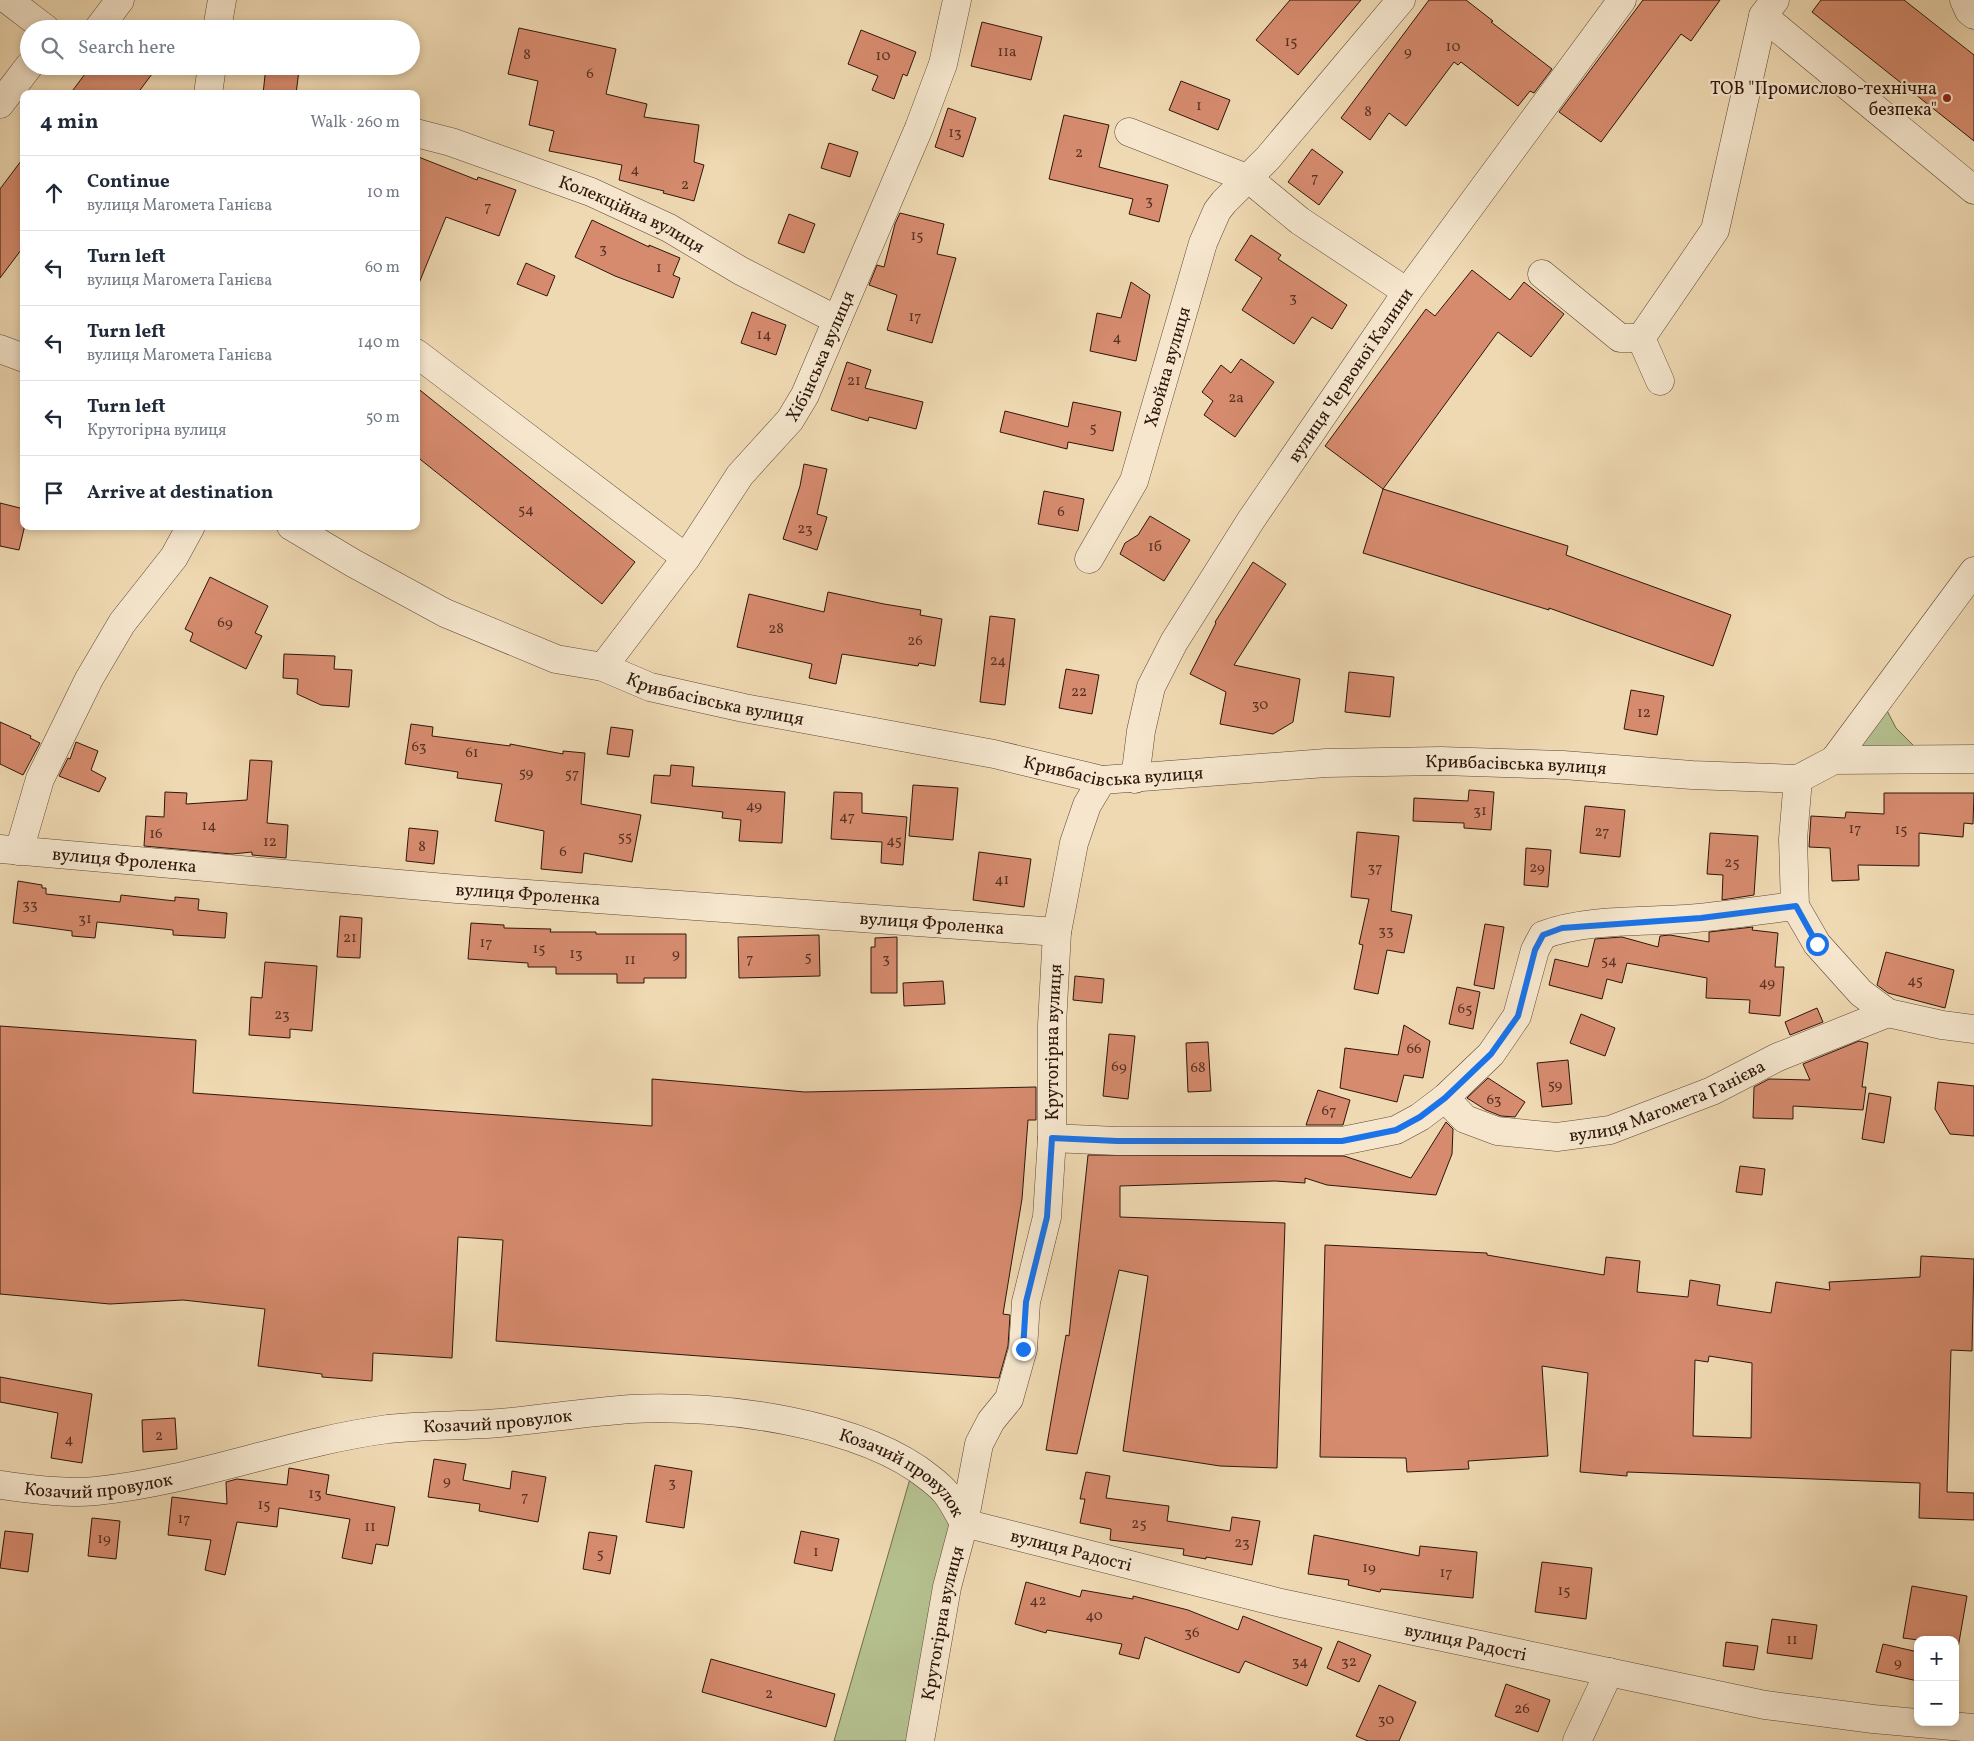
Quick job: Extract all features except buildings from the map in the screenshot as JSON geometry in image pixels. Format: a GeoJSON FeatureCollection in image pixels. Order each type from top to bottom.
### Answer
{"type":"FeatureCollection","features":[{"type":"Feature","properties":{"kind":"street"},"geometry":{"type":"LineString","coordinates":[[8,0],[34,20]]}},
{"type":"Feature","properties":{"kind":"street"},"geometry":{"type":"LineString","coordinates":[[105,20],[120,0]]}},
{"type":"Feature","properties":{"kind":"street"},"geometry":{"type":"LineString","coordinates":[[219,20],[222,0]]}},
{"type":"Feature","properties":{"kind":"street","name":"Хібінська вулиця"},"geometry":{"type":"LineString","coordinates":[[602,667],[686,558],[740,475],[771,442],[795,412],[805,395],[920,128],[943,64],[957,0]]}},
{"type":"Feature","properties":{"kind":"street","name":"Хвойна вулиця"},"geometry":{"type":"LineString","coordinates":[[1089,559],[1134,481],[1190,286],[1210,227],[1224,202],[1249,179],[1401,0]]}},
{"type":"Feature","properties":{"kind":"street","name":"вулиця Червоної Калини"},"geometry":{"type":"LineString","coordinates":[[1135,779],[1140,730],[1150,687],[1174,642],[1251,520],[1408,292],[1622,0]]}},
{"type":"Feature","properties":{"kind":"street"},"geometry":{"type":"LineString","coordinates":[[1964,0],[1969,11],[1974,15]]}},
{"type":"Feature","properties":{"kind":"street"},"geometry":{"type":"LineString","coordinates":[[1641,338],[1715,230],[1769,8],[1974,190]]}},
{"type":"Feature","properties":{"kind":"street"},"geometry":{"type":"LineString","coordinates":[[0,104],[22,75]]}},
{"type":"Feature","properties":{"kind":"street"},"geometry":{"type":"LineString","coordinates":[[209,90],[211,75]]}},
{"type":"Feature","properties":{"kind":"street"},"geometry":{"type":"LineString","coordinates":[[1129,132],[1249,179],[1300,221],[1408,292]]}},
{"type":"Feature","properties":{"kind":"street","name":"Колекційна вулиця"},"geometry":{"type":"LineString","coordinates":[[420,134],[451,142],[599,196],[669,228],[741,271],[837,320]]}},
{"type":"Feature","properties":{"kind":"street"},"geometry":{"type":"LineString","coordinates":[[1542,274],[1620,338],[1641,338]]}},
{"type":"Feature","properties":{"kind":"street"},"geometry":{"type":"LineString","coordinates":[[1641,338],[1660,381]]}},
{"type":"Feature","properties":{"kind":"street"},"geometry":{"type":"LineString","coordinates":[[0,349],[20,356]]}},
{"type":"Feature","properties":{"kind":"street"},"geometry":{"type":"LineString","coordinates":[[420,356],[686,558]]}},
{"type":"Feature","properties":{"kind":"street"},"geometry":{"type":"LineString","coordinates":[[9,850],[40,779],[89,680],[122,623],[174,557],[190,530]]}},
{"type":"Feature","properties":{"kind":"street","name":"Кривбасівська вулиця"},"geometry":{"type":"LineString","coordinates":[[298,530],[445,613],[556,658],[602,667],[650,687],[744,708],[994,754],[1102,780],[1135,779],[1326,763],[1441,762],[1563,765],[1692,775],[1798,779],[1834,760],[1974,759]]}},
{"type":"Feature","properties":{"kind":"street"},"geometry":{"type":"LineString","coordinates":[[1834,760],[1974,571]]}},
{"type":"Feature","properties":{"kind":"street"},"geometry":{"type":"LineString","coordinates":[[1798,779],[1793,839],[1796,906],[1817,944],[1861,993],[1888,1013],[1942,1025],[1974,1029]]}},
{"type":"Feature","properties":{"kind":"street","name":"Крутогірна вулиця"},"geometry":{"type":"LineString","coordinates":[[920,1741],[947,1587],[964,1523],[979,1444],[991,1421],[1009,1399],[1023,1349],[1026,1302],[1047,1217],[1052,1138],[1052,1025],[1057,932],[1074,843],[1087,805],[1102,780]]}},
{"type":"Feature","properties":{"kind":"street","name":"вулиця Фроленка"},"geometry":{"type":"LineString","coordinates":[[9,850],[457,889],[1057,932]]}},
{"type":"Feature","properties":{"kind":"street"},"geometry":{"type":"LineString","coordinates":[[1052,1138],[1117,1141],[1342,1141],[1396,1130],[1420,1117],[1445,1098],[1491,1054],[1518,1016],[1535,950],[1543,935],[1562,928],[1701,918],[1796,906]]}},
{"type":"Feature","properties":{"kind":"street","name":"вулиця Магомета Ганієва"},"geometry":{"type":"LineString","coordinates":[[1445,1098],[1465,1119],[1498,1131],[1557,1137],[1610,1130],[1712,1091],[1778,1057],[1888,1013]]}},
{"type":"Feature","properties":{"kind":"street","name":"Козачий провулок"},"geometry":{"type":"LineString","coordinates":[[0,1485],[47,1491],[96,1491],[214,1469],[305,1446],[388,1429],[497,1423],[630,1409],[684,1409],[723,1411],[770,1418],[826,1430],[886,1452],[914,1465],[946,1492],[964,1523]]}},
{"type":"Feature","properties":{"kind":"street","name":"вулиця Радості"},"geometry":{"type":"LineString","coordinates":[[964,1523],[1281,1603],[1765,1705],[1873,1719],[1974,1728]]}},
{"type":"Feature","properties":{"kind":"street"},"geometry":{"type":"LineString","coordinates":[[1577,1741],[1609,1672]]}},
{"type":"Feature","properties":{"kind":"green space"},"geometry":{"type":"Polygon","coordinates":[[[1880,697],[1896,728],[1916,748],[1834,760],[1880,697]]]}},
{"type":"Feature","properties":{"kind":"green space"},"geometry":{"type":"Polygon","coordinates":[[[914,1465],[964,1523],[920,1741],[834,1741],[914,1465]]]}},
{"type":"Feature","properties":{"kind":"place","name":"ТОВ \"Промислово-технічна безпека\""},"geometry":{"type":"Point","coordinates":[1947,98]}},
{"type":"Feature","properties":{"kind":"route"},"geometry":{"type":"LineString","coordinates":[[1023,1349],[1026,1302],[1047,1217],[1052,1138],[1117,1141],[1342,1141],[1396,1130],[1420,1117],[1445,1098],[1491,1054],[1518,1016],[1535,950],[1543,935],[1562,928],[1701,918],[1796,906],[1817,944]]}}]}
